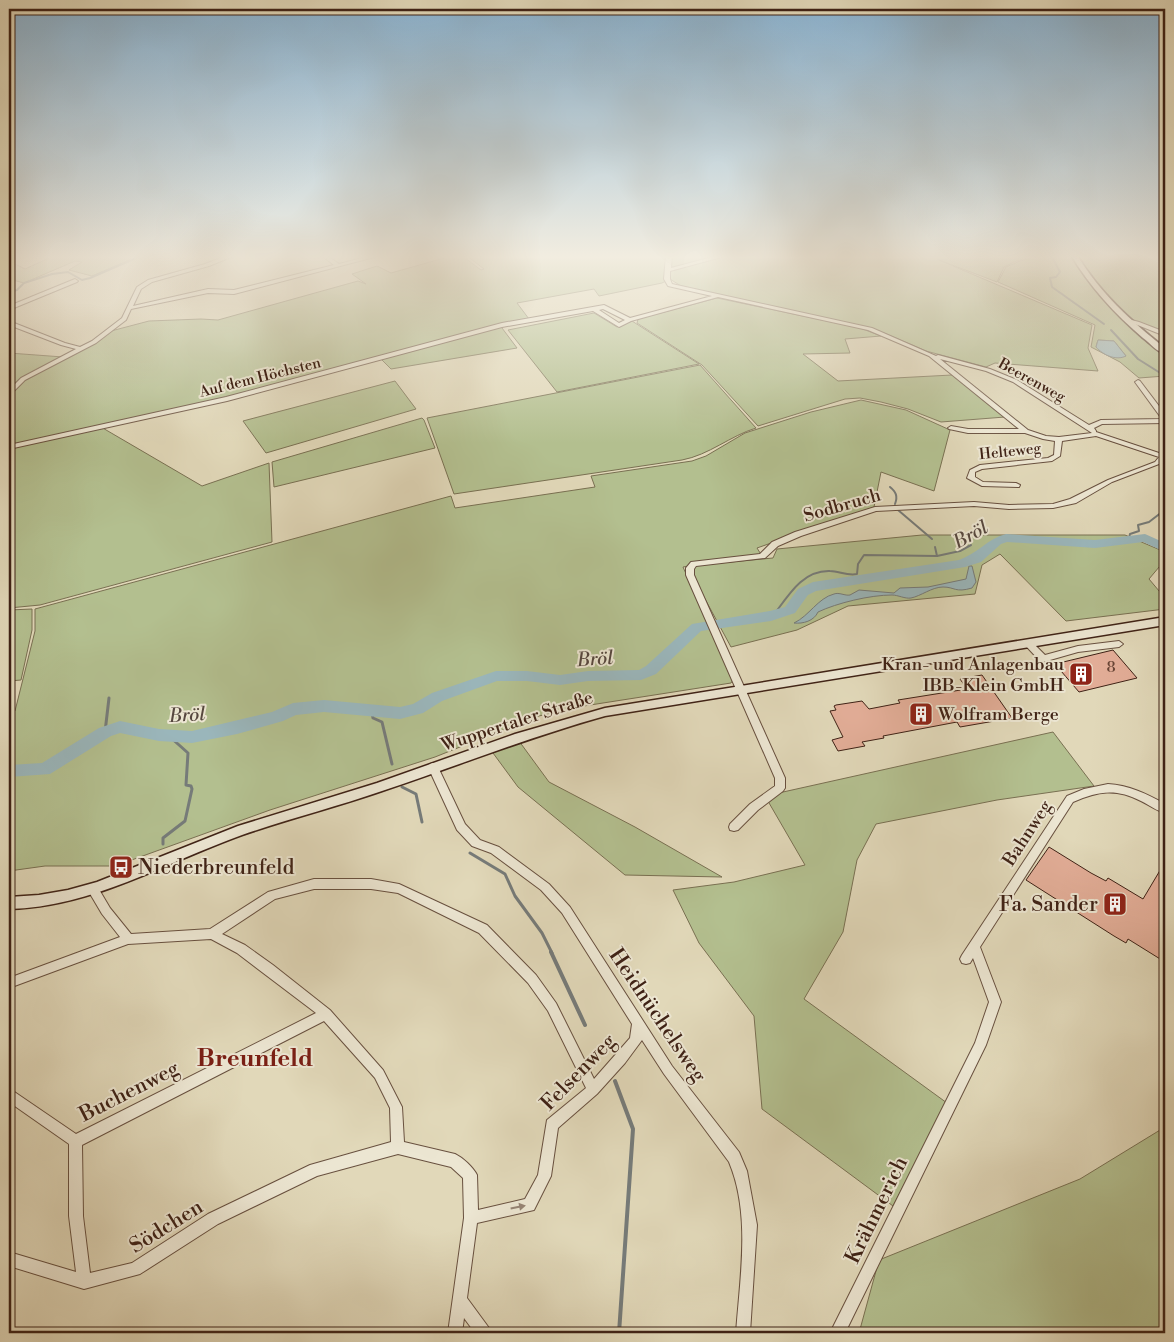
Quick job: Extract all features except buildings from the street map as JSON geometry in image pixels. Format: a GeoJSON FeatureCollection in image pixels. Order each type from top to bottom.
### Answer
{"type":"FeatureCollection","features":[{"type":"Feature","properties":{"kind":"main road"},"geometry":{"type":"LineString","coordinates":[[1125,318],[1165,352]]}},
{"type":"Feature","properties":{"kind":"main road","name":"Wuppertaler Straße"},"geometry":{"type":"LineString","coordinates":[[9,903],[58,900],[93,889],[238,832],[569,721],[605,712],[1165,621]]}},
{"type":"Feature","properties":{"kind":"street"},"geometry":{"type":"LineString","coordinates":[[9,392],[23,379],[82,349],[125,318]]}},
{"type":"Feature","properties":{"kind":"street","name":"Auf dem Höchsten"},"geometry":{"type":"LineString","coordinates":[[9,447],[227,399],[502,325],[544,318]]}},
{"type":"Feature","properties":{"kind":"street","name":"Auf dem Höchsten"},"geometry":{"type":"LineString","coordinates":[[607,318],[619,325],[638,318]]}},
{"type":"Feature","properties":{"kind":"street"},"geometry":{"type":"LineString","coordinates":[[817,318],[870,329],[931,354],[1026,431],[1045,438],[1059,439],[1096,434],[1165,457]]}},
{"type":"Feature","properties":{"kind":"street"},"geometry":{"type":"LineString","coordinates":[[1128,321],[1137,321],[1151,330],[1165,334]]}},
{"type":"Feature","properties":{"kind":"street"},"geometry":{"type":"LineString","coordinates":[[9,323],[63,344],[82,349]]}},
{"type":"Feature","properties":{"kind":"street","name":"Beerenweg"},"geometry":{"type":"LineString","coordinates":[[931,354],[988,370],[1015,381],[1090,428],[1096,434]]}},
{"type":"Feature","properties":{"kind":"street"},"geometry":{"type":"LineString","coordinates":[[1138,382],[1165,420]]}},
{"type":"Feature","properties":{"kind":"street"},"geometry":{"type":"LineString","coordinates":[[1090,428],[1102,422],[1165,420]]}},
{"type":"Feature","properties":{"kind":"street"},"geometry":{"type":"LineString","coordinates":[[950,428],[968,431],[1026,431]]}},
{"type":"Feature","properties":{"kind":"street","name":"Helteweg"},"geometry":{"type":"LineString","coordinates":[[1016,485],[982,484],[972,478],[972,470],[980,467],[1050,460],[1057,456],[1059,439]]}},
{"type":"Feature","properties":{"kind":"street","name":"Sodbruch"},"geometry":{"type":"LineString","coordinates":[[734,827],[754,807],[780,788],[780,778],[690,575],[690,568],[694,564],[762,556],[775,544],[798,534],[874,509],[974,504],[1009,507],[1053,506],[1073,501],[1110,481],[1156,463],[1165,457]]}},
{"type":"Feature","properties":{"kind":"street"},"geometry":{"type":"LineString","coordinates":[[1028,643],[1043,659],[1078,649],[1119,644]]}},
{"type":"Feature","properties":{"kind":"street","name":"Heidnüchelsweg"},"geometry":{"type":"LineString","coordinates":[[434,767],[461,827],[476,843],[495,850],[545,887],[566,910],[668,1070],[734,1157],[742,1176],[750,1225],[743,1333]]}},
{"type":"Feature","properties":{"kind":"street","name":"Bahnweg"},"geometry":{"type":"LineString","coordinates":[[966,959],[1070,800],[1091,789],[1108,787],[1128,790],[1165,808]]}},
{"type":"Feature","properties":{"kind":"street"},"geometry":{"type":"LineString","coordinates":[[9,983],[128,939],[212,934],[272,895],[314,884],[371,884],[399,889],[483,929],[526,973],[552,1008],[593,1090]]}},
{"type":"Feature","properties":{"kind":"street"},"geometry":{"type":"LineString","coordinates":[[93,889],[106,911],[128,939]]}},
{"type":"Feature","properties":{"kind":"street"},"geometry":{"type":"LineString","coordinates":[[212,934],[241,949],[326,1014],[379,1074],[396,1108],[398,1147],[455,1161],[470,1175],[471,1218],[454,1333]]}},
{"type":"Feature","properties":{"kind":"street"},"geometry":{"type":"LineString","coordinates":[[951,1104],[980,1045],[995,1002],[974,946]]}},
{"type":"Feature","properties":{"kind":"street","name":"Buchenweg"},"geometry":{"type":"LineString","coordinates":[[9,1095],[75,1141],[326,1014]]}},
{"type":"Feature","properties":{"kind":"street","name":"Felsenweg"},"geometry":{"type":"LineString","coordinates":[[471,1218],[529,1205],[544,1176],[552,1125],[593,1090],[636,1040],[638,1024]]}},
{"type":"Feature","properties":{"kind":"street","name":"Krähmerich"},"geometry":{"type":"LineString","coordinates":[[837,1333],[951,1104]]}},
{"type":"Feature","properties":{"kind":"street"},"geometry":{"type":"LineString","coordinates":[[9,1259],[84,1282],[76,1216],[75,1141]]}},
{"type":"Feature","properties":{"kind":"street","name":"Södchen"},"geometry":{"type":"LineString","coordinates":[[84,1282],[135,1269],[213,1219],[316,1170],[398,1147]]}},
{"type":"Feature","properties":{"kind":"street"},"geometry":{"type":"LineString","coordinates":[[460,1300],[484,1333]]}},
{"type":"Feature","properties":{"kind":"green space"},"geometry":{"type":"Polygon","coordinates":[[[227,318],[529,319],[499,324],[517,348],[391,369],[380,358],[180,409],[9,446],[9,396],[18,384],[111,331],[149,321],[218,320],[227,318]]]}},
{"type":"Feature","properties":{"kind":"green space"},"geometry":{"type":"Polygon","coordinates":[[[571,318],[602,318],[617,327],[632,321],[699,364],[557,392],[508,330],[571,318]]]}},
{"type":"Feature","properties":{"kind":"green space"},"geometry":{"type":"Polygon","coordinates":[[[811,318],[860,328],[881,336],[845,339],[850,353],[803,354],[838,381],[952,375],[1005,417],[941,422],[908,409],[860,398],[845,399],[758,426],[702,365],[637,323],[638,319],[811,318]]]}},
{"type":"Feature","properties":{"kind":"green space"},"geometry":{"type":"Polygon","coordinates":[[[818,318],[1075,318],[1092,325],[1088,348],[1098,371],[995,363],[986,367],[926,351],[884,333],[818,318]]]}},
{"type":"Feature","properties":{"kind":"green space"},"geometry":{"type":"Polygon","coordinates":[[[1078,318],[1122,318],[1165,355],[1165,376],[1139,378],[1120,362],[1091,347],[1095,325],[1078,318]],[[1098,340],[1096,347],[1126,356],[1114,341],[1098,340]]]}},
{"type":"Feature","properties":{"kind":"green space"},"geometry":{"type":"Polygon","coordinates":[[[1128,318],[1165,318],[1165,334],[1128,318]]]}},
{"type":"Feature","properties":{"kind":"green space"},"geometry":{"type":"Polygon","coordinates":[[[9,353],[63,357],[21,379],[9,391],[9,353]]]}},
{"type":"Feature","properties":{"kind":"green space"},"geometry":{"type":"Polygon","coordinates":[[[700,365],[756,428],[746,431],[692,458],[682,460],[454,494],[427,418],[700,365]]]}},
{"type":"Feature","properties":{"kind":"green space"},"geometry":{"type":"Polygon","coordinates":[[[395,381],[416,409],[266,453],[243,421],[395,381]]]}},
{"type":"Feature","properties":{"kind":"green space"},"geometry":{"type":"Polygon","coordinates":[[[861,400],[906,410],[950,430],[934,491],[881,472],[874,507],[757,548],[762,556],[709,564],[773,558],[777,549],[922,535],[1125,535],[1165,552],[1165,560],[1149,579],[1165,598],[1165,609],[1066,621],[1000,554],[982,565],[975,594],[848,606],[797,630],[731,647],[692,575],[695,565],[683,567],[733,680],[731,683],[571,708],[535,717],[435,757],[270,810],[115,866],[45,866],[9,871],[9,712],[15,711],[35,631],[35,609],[451,496],[455,508],[595,487],[591,476],[692,461],[706,456],[745,433],[811,412],[861,400]]]}},
{"type":"Feature","properties":{"kind":"green space"},"geometry":{"type":"Polygon","coordinates":[[[422,418],[435,448],[274,487],[272,462],[422,418]]]}},
{"type":"Feature","properties":{"kind":"green space"},"geometry":{"type":"Polygon","coordinates":[[[101,427],[202,486],[269,463],[272,542],[40,605],[9,608],[9,448],[101,427]]]}},
{"type":"Feature","properties":{"kind":"green space"},"geometry":{"type":"Polygon","coordinates":[[[32,609],[32,630],[21,680],[9,681],[9,610],[32,609]]]}},
{"type":"Feature","properties":{"kind":"green space"},"geometry":{"type":"Polygon","coordinates":[[[1053,732],[1094,786],[997,800],[876,824],[857,860],[843,932],[804,999],[947,1103],[893,1206],[762,1109],[754,1016],[699,943],[673,890],[734,882],[805,865],[765,796],[1053,732]]]}},
{"type":"Feature","properties":{"kind":"green space"},"geometry":{"type":"Polygon","coordinates":[[[519,741],[549,782],[635,827],[722,877],[625,875],[518,787],[493,753],[519,741]]]}},
{"type":"Feature","properties":{"kind":"green space"},"geometry":{"type":"Polygon","coordinates":[[[1165,1127],[1165,1333],[859,1333],[879,1260],[1080,1179],[1165,1127]]]}},
{"type":"Feature","properties":{"kind":"water"},"geometry":{"type":"Polygon","coordinates":[[[1098,340],[1114,341],[1126,356],[1118,358],[1106,355],[1096,347],[1098,340]]]}},
{"type":"Feature","properties":{"kind":"water"},"geometry":{"type":"Polygon","coordinates":[[[969,566],[972,566],[976,582],[972,588],[962,590],[939,587],[911,598],[883,595],[864,598],[818,612],[814,618],[808,621],[794,623],[823,599],[834,594],[850,595],[859,590],[894,593],[900,588],[928,587],[966,579],[969,566]]]}},
{"type":"Feature","properties":{"kind":"waterway"},"geometry":{"type":"LineString","coordinates":[[1095,318],[1104,324]]}},
{"type":"Feature","properties":{"kind":"waterway"},"geometry":{"type":"LineString","coordinates":[[1111,330],[1138,359],[1165,376]]}},
{"type":"Feature","properties":{"kind":"waterway"},"geometry":{"type":"LineString","coordinates":[[890,487],[896,494],[895,504]]}},
{"type":"Feature","properties":{"kind":"waterway"},"geometry":{"type":"LineString","coordinates":[[898,510],[932,539]]}},
{"type":"Feature","properties":{"kind":"waterway"},"geometry":{"type":"LineString","coordinates":[[1129,538],[1130,534],[1139,531],[1138,525],[1149,522],[1162,512]]}},
{"type":"Feature","properties":{"kind":"waterway","name":"Bröl"},"geometry":{"type":"LineString","coordinates":[[9,771],[44,769],[105,732],[120,727],[159,735],[192,737],[237,728],[277,717],[293,709],[324,706],[373,709],[400,713],[417,709],[437,697],[496,676],[527,676],[560,680],[588,676],[641,675],[651,670],[697,627],[771,616],[790,610],[803,592],[813,587],[960,564],[976,559],[996,541],[1006,538],[1095,544],[1131,538],[1145,538],[1165,548]]}},
{"type":"Feature","properties":{"kind":"waterway"},"geometry":{"type":"LineString","coordinates":[[937,556],[960,551],[971,545]]}},
{"type":"Feature","properties":{"kind":"waterway"},"geometry":{"type":"LineString","coordinates":[[935,547],[937,556]]}},
{"type":"Feature","properties":{"kind":"waterway"},"geometry":{"type":"LineString","coordinates":[[773,616],[790,593],[811,575],[830,571],[857,574],[858,564],[864,555],[937,556]]}},
{"type":"Feature","properties":{"kind":"waterway"},"geometry":{"type":"LineString","coordinates":[[105,732],[109,698]]}},
{"type":"Feature","properties":{"kind":"waterway"},"geometry":{"type":"LineString","coordinates":[[371,709],[373,718],[382,722],[392,764]]}},
{"type":"Feature","properties":{"kind":"waterway"},"geometry":{"type":"LineString","coordinates":[[163,844],[163,838],[185,821],[192,789],[191,786],[186,785],[188,753],[169,736]]}},
{"type":"Feature","properties":{"kind":"waterway"},"geometry":{"type":"LineString","coordinates":[[402,787],[416,794],[422,822]]}},
{"type":"Feature","properties":{"kind":"waterway"},"geometry":{"type":"LineString","coordinates":[[470,853],[505,874],[515,896],[542,933],[552,953]]}},
{"type":"Feature","properties":{"kind":"waterway"},"geometry":{"type":"LineString","coordinates":[[551,952],[585,1025]]}},
{"type":"Feature","properties":{"kind":"waterway"},"geometry":{"type":"LineString","coordinates":[[615,1081],[633,1129],[619,1333]]}},
{"type":"Feature","properties":{"kind":"place","name":"Kran- und Anlagenbau IBB-Klein GmbH"},"geometry":{"type":"Point","coordinates":[1081,674]}},
{"type":"Feature","properties":{"kind":"place","name":"Wolfram Berge"},"geometry":{"type":"Point","coordinates":[921,714]}},
{"type":"Feature","properties":{"kind":"place","name":"Niederbreunfeld"},"geometry":{"type":"Point","coordinates":[121,867]}},
{"type":"Feature","properties":{"kind":"place","name":"Fa. Sander"},"geometry":{"type":"Point","coordinates":[1115,904]}},
{"type":"Feature","properties":{"kind":"district","name":"Breunfeld"},"geometry":{"type":"Point","coordinates":[255,1058]}}]}
